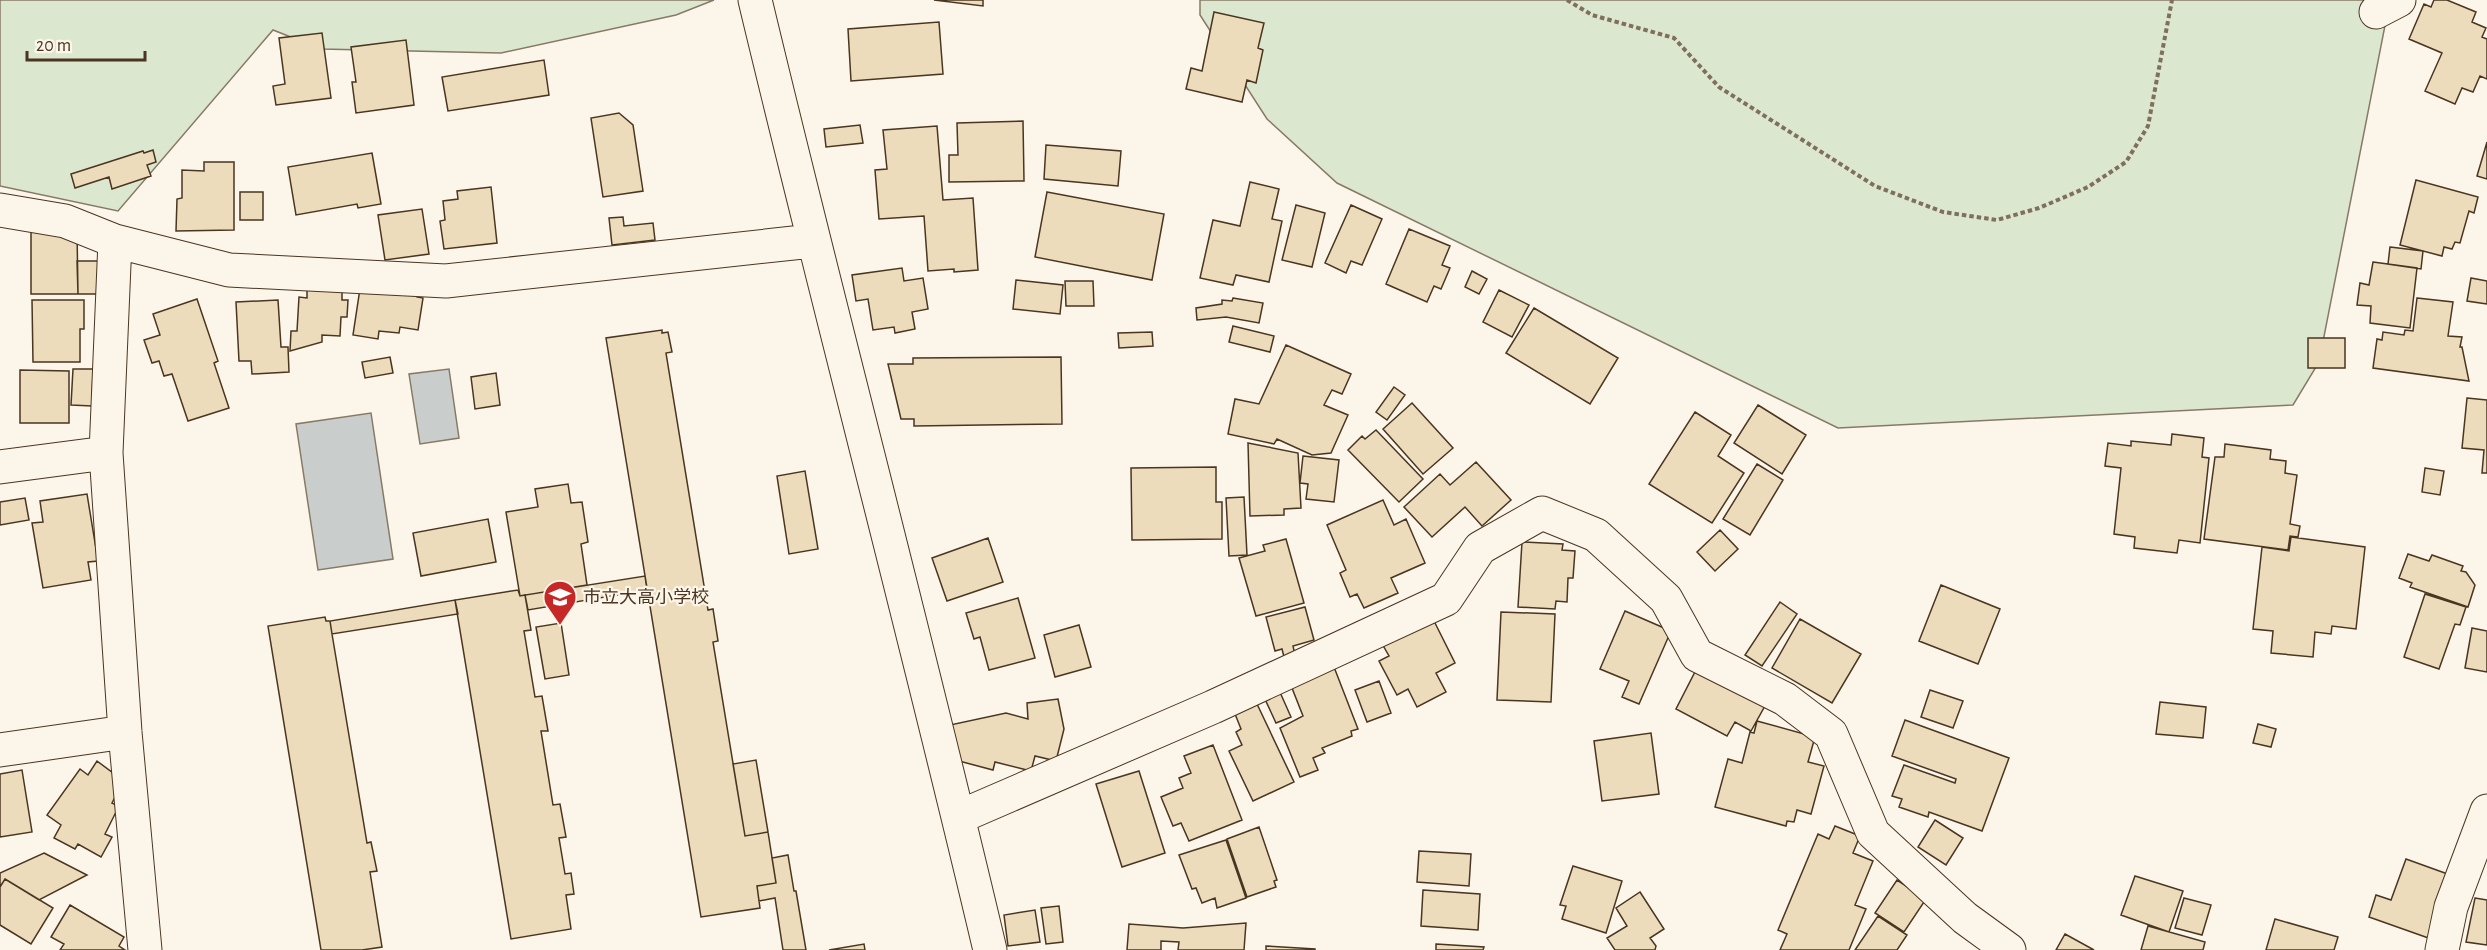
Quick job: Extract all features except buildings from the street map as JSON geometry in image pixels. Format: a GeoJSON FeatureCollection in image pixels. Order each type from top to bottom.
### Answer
{"type":"FeatureCollection","features":[{"type":"Feature","properties":{"kind":"street"},"geometry":{"type":"LineString","coordinates":[[755,0],[812,241],[959,817],[990,950]]}},
{"type":"Feature","properties":{"kind":"street"},"geometry":{"type":"LineString","coordinates":[[0,210],[65,221],[115,241],[229,270],[460,281],[812,241]]}},
{"type":"Feature","properties":{"kind":"street"},"geometry":{"type":"LineString","coordinates":[[115,241],[106,453],[125,732],[145,950]]}},
{"type":"Feature","properties":{"kind":"street"},"geometry":{"type":"LineString","coordinates":[[0,467],[106,453]]}},
{"type":"Feature","properties":{"kind":"street"},"geometry":{"type":"LineString","coordinates":[[959,817],[1213,707],[1446,599],[1480,548],[1542,513],[1596,535],[1666,599],[1697,655],[1785,699],[1831,734],[1873,833],[1965,918],[2009,950]]}},
{"type":"Feature","properties":{"kind":"street"},"geometry":{"type":"LineString","coordinates":[[0,750],[125,732]]}},
{"type":"Feature","properties":{"kind":"street"},"geometry":{"type":"LineString","coordinates":[[2442,950],[2451,907],[2487,811]]}},
{"type":"Feature","properties":{"kind":"path"},"geometry":{"type":"LineString","coordinates":[[1567,0],[1592,15],[1674,38],[1719,87],[1875,186],[1943,212],[1997,220],[2039,208],[2088,187],[2126,162],[2148,126],[2172,0]]}},
{"type":"Feature","properties":{"kind":"green space"},"geometry":{"type":"Polygon","coordinates":[[[0,0],[714,0],[676,15],[501,53],[321,49],[273,30],[118,211],[0,186],[0,0]]]}},
{"type":"Feature","properties":{"kind":"green space"},"geometry":{"type":"Polygon","coordinates":[[[1200,0],[2390,0],[2319,362],[2293,405],[1838,428],[1337,183],[1267,119],[1200,15],[1200,0]]]}},
{"type":"Feature","properties":{"kind":"shaded area"},"geometry":{"type":"Polygon","coordinates":[[[449,369],[459,438],[420,444],[409,374],[449,369]]]}},
{"type":"Feature","properties":{"kind":"shaded area"},"geometry":{"type":"Polygon","coordinates":[[[371,413],[393,559],[318,570],[296,424],[371,413]]]}},
{"type":"Feature","properties":{"kind":"place","name":"市立大高小学校"},"geometry":{"type":"Point","coordinates":[560,626]}}]}
